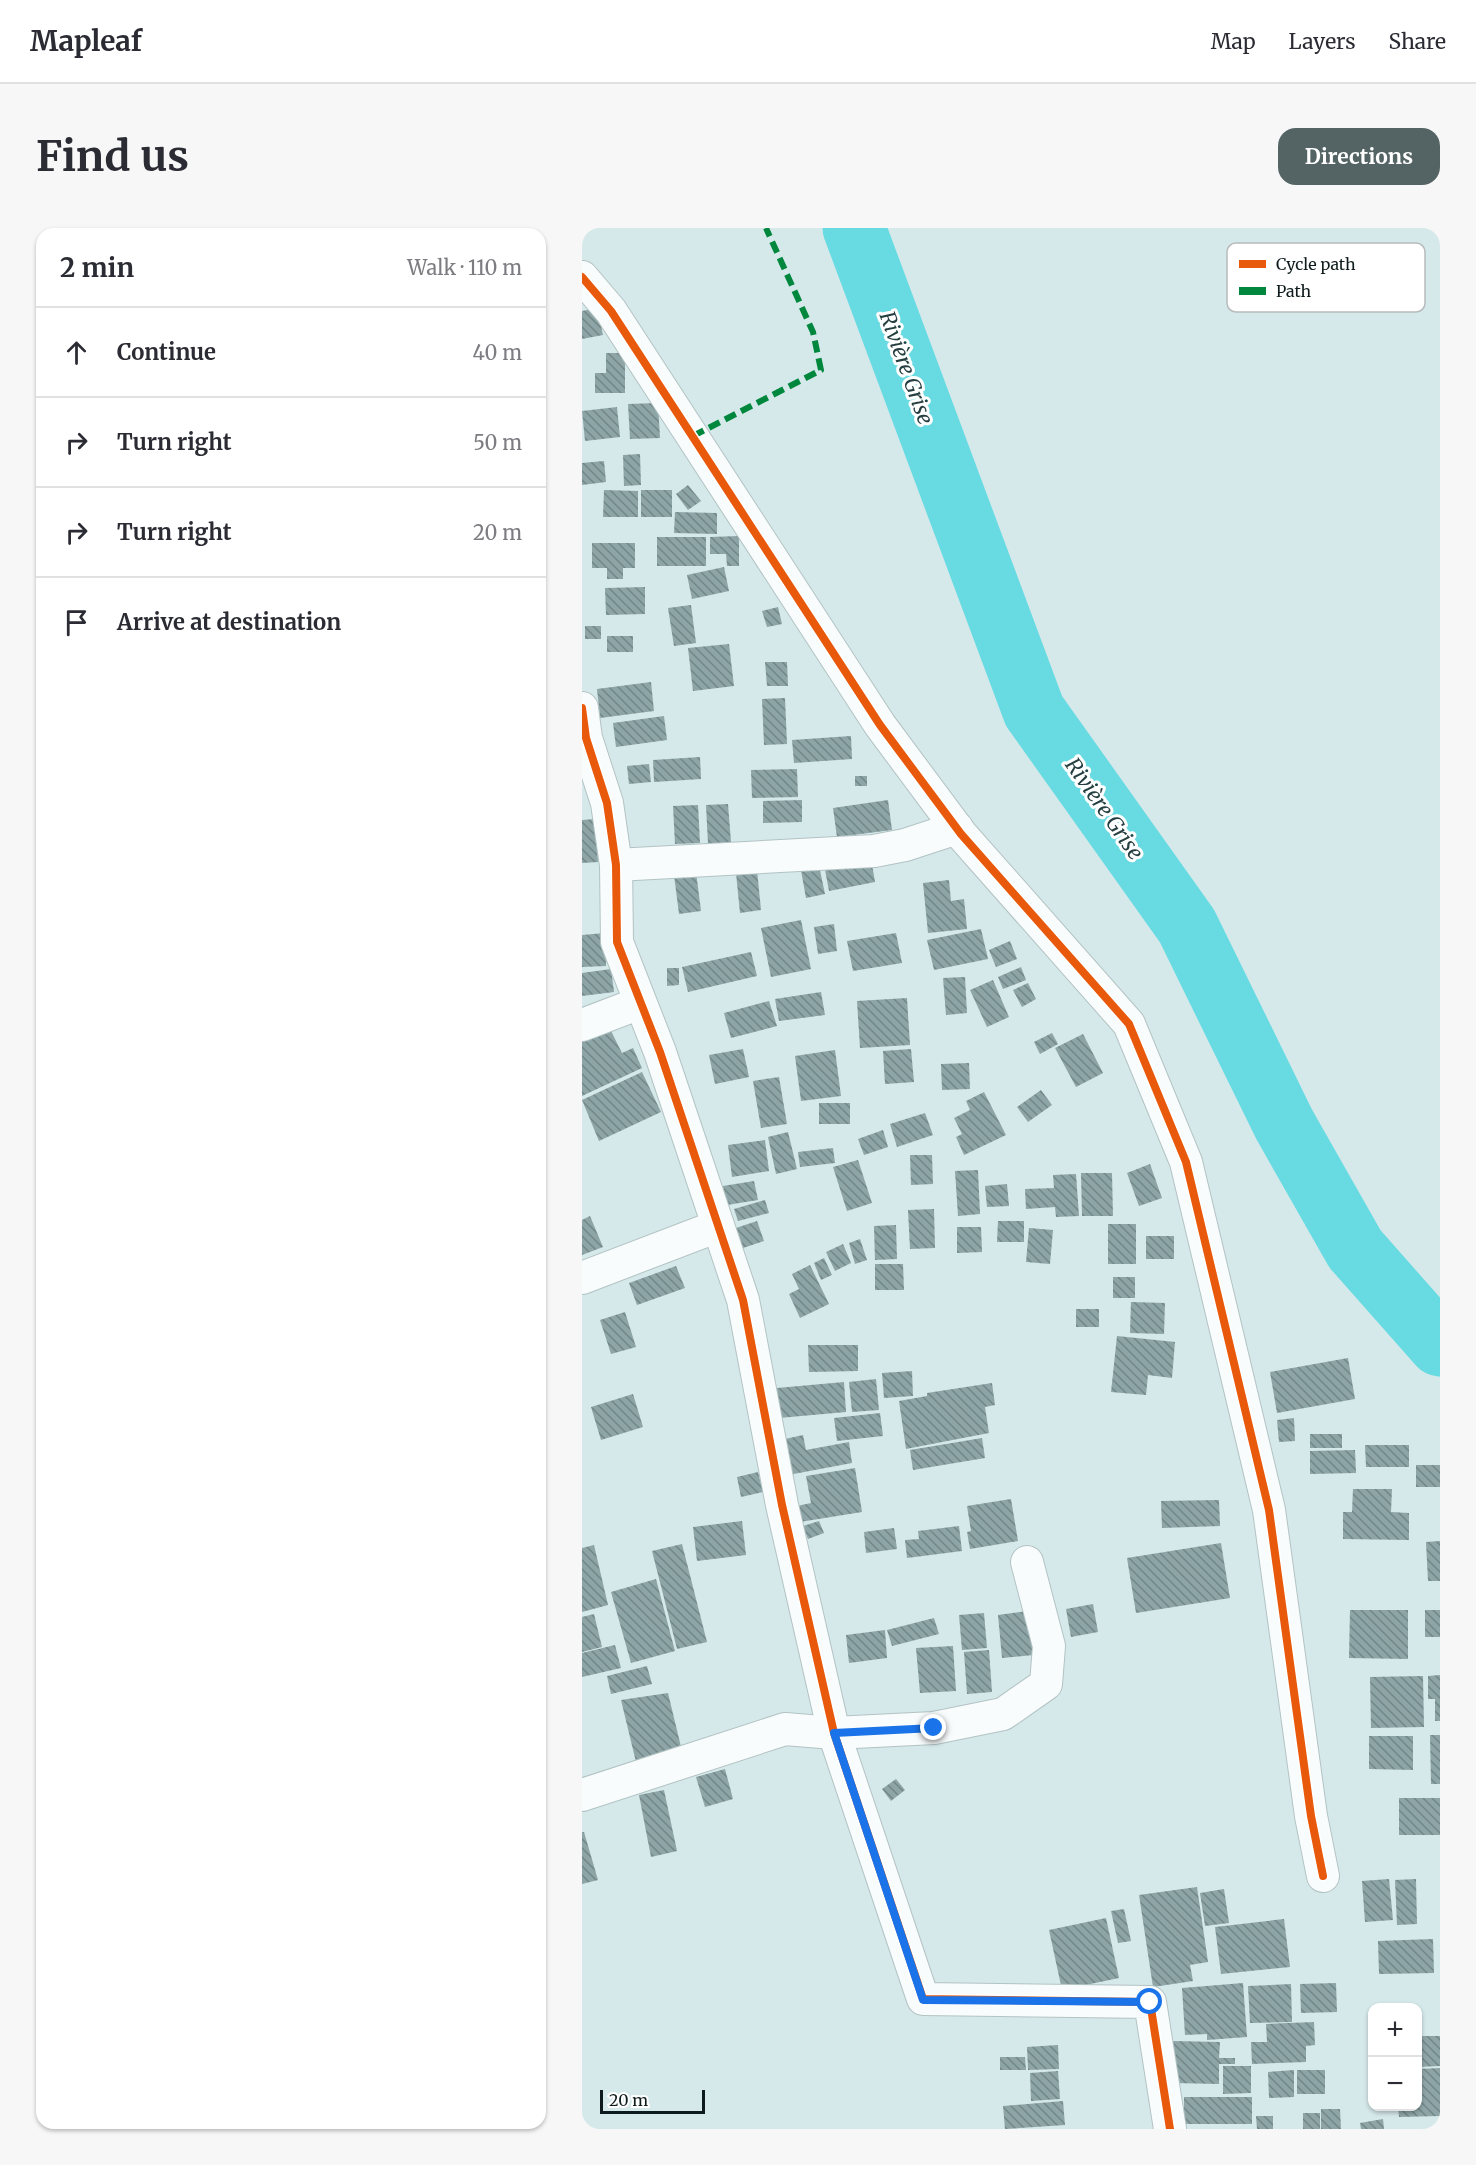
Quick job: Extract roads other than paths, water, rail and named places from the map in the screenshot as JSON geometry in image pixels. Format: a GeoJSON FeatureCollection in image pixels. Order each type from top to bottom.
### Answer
{"type":"FeatureCollection","features":[{"type":"Feature","properties":{"kind":"street"},"geometry":{"type":"LineString","coordinates":[[582,277],[611,311],[880,725],[957,828],[1129,1024],[1186,1162],[1269,1510],[1311,1816],[1323,1876]]}},
{"type":"Feature","properties":{"kind":"street"},"geometry":{"type":"LineString","coordinates":[[583,728],[607,803],[616,865],[617,942],[660,1052],[743,1300],[782,1505],[834,1733],[923,2000],[1150,2002],[1170,2129]]}},
{"type":"Feature","properties":{"kind":"street"},"geometry":{"type":"LineString","coordinates":[[616,865],[874,851],[905,845],[957,828]]}},
{"type":"Feature","properties":{"kind":"street"},"geometry":{"type":"LineString","coordinates":[[582,1025],[640,1004]]}},
{"type":"Feature","properties":{"kind":"street"},"geometry":{"type":"LineString","coordinates":[[582,1278],[718,1226]]}},
{"type":"Feature","properties":{"kind":"street"},"geometry":{"type":"LineString","coordinates":[[582,1795],[785,1729],[834,1733],[934,1728],[1003,1714],[1046,1684],[1049,1646],[1027,1562]]}},
{"type":"Feature","properties":{"kind":"waterway","name":"Rivière Grise"},"geometry":{"type":"LineString","coordinates":[[854,228],[1034,711],[1187,926],[1284,1124],[1355,1249],[1440,1345]]}}]}
